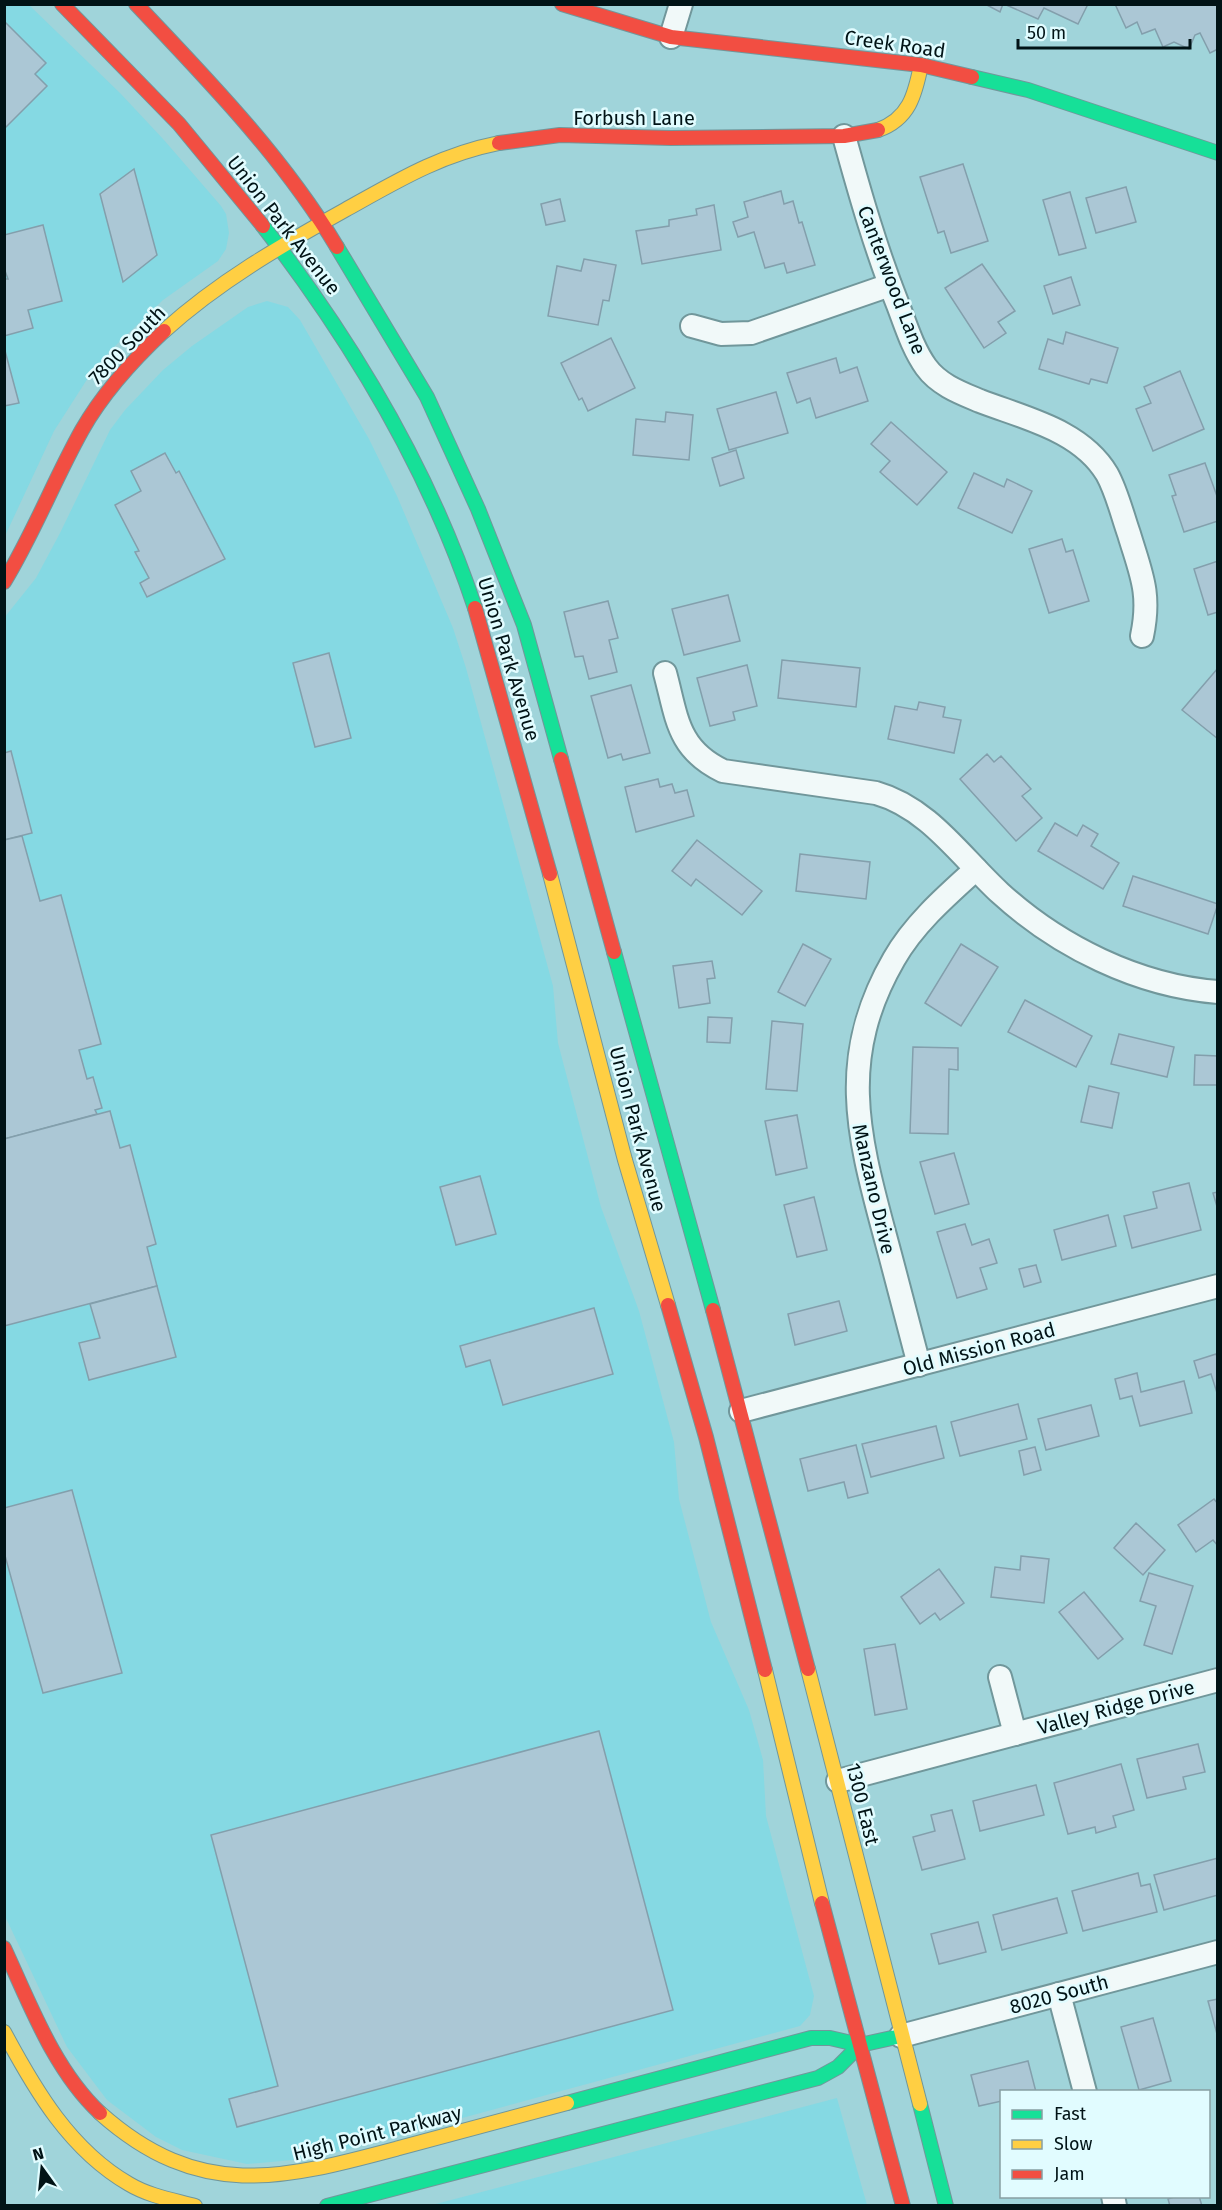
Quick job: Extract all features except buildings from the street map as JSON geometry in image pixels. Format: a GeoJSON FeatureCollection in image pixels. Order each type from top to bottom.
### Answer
{"type":"FeatureCollection","features":[{"type":"Feature","properties":{"kind":"main road","name":"Union Park Avenue"},"geometry":{"type":"LineString","coordinates":[[62,4],[158,101],[220,172],[327,313],[385,410],[427,489],[455,551],[488,652],[543,842],[623,1152],[705,1433],[860,2045]]}},
{"type":"Feature","properties":{"kind":"main road","name":"Union Park Avenue"},"geometry":{"type":"LineString","coordinates":[[136,4],[197,68],[261,141],[322,222],[427,397],[478,508],[524,625],[741,1412]]}},
{"type":"Feature","properties":{"kind":"main road","name":"Creek Road"},"geometry":{"type":"LineString","coordinates":[[562,4],[671,37],[921,65],[1028,90],[1218,153]]}},
{"type":"Feature","properties":{"kind":"main road","name":"Forbush Lane"},"geometry":{"type":"LineString","coordinates":[[322,222],[435,161],[476,148],[534,137],[844,136],[886,128],[909,112],[915,98],[921,65]]}},
{"type":"Feature","properties":{"kind":"main road","name":"7800 South"},"geometry":{"type":"LineString","coordinates":[[4,582],[38,524],[82,430],[110,389],[144,349],[182,316],[279,248],[322,222]]}},
{"type":"Feature","properties":{"kind":"main road"},"geometry":{"type":"LineString","coordinates":[[455,551],[467,554],[473,560]]}},
{"type":"Feature","properties":{"kind":"main road"},"geometry":{"type":"LineString","coordinates":[[507,624],[533,658]]}},
{"type":"Feature","properties":{"kind":"main road","name":"1300 East"},"geometry":{"type":"LineString","coordinates":[[741,1412],[946,2205]]}},
{"type":"Feature","properties":{"kind":"main road","name":"High Point Parkway"},"geometry":{"type":"LineString","coordinates":[[4,1948],[55,2050],[77,2088],[110,2121],[146,2149],[185,2167],[234,2177],[282,2177],[314,2171],[811,2038],[830,2038],[860,2045],[901,2036]]}},
{"type":"Feature","properties":{"kind":"main road"},"geometry":{"type":"LineString","coordinates":[[4,2032],[35,2090],[80,2148],[130,2184],[195,2205]]}},
{"type":"Feature","properties":{"kind":"main road"},"geometry":{"type":"LineString","coordinates":[[327,2205],[818,2078],[838,2067],[860,2045],[903,2205]]}},
{"type":"Feature","properties":{"kind":"street"},"geometry":{"type":"LineString","coordinates":[[671,37],[681,4]]}},
{"type":"Feature","properties":{"kind":"street","name":"Canterwood Lane"},"geometry":{"type":"LineString","coordinates":[[844,136],[873,239],[915,349],[928,369],[944,384],[963,394],[1066,435],[1088,450],[1106,473],[1116,493],[1145,587],[1148,610],[1142,636]]}},
{"type":"Feature","properties":{"kind":"street"},"geometry":{"type":"LineString","coordinates":[[692,326],[721,334],[751,333],[890,285]]}},
{"type":"Feature","properties":{"kind":"street"},"geometry":{"type":"LineString","coordinates":[[665,673],[681,733],[698,756],[723,771],[876,792],[893,798],[911,807],[1000,893],[1037,923],[1076,948],[1166,984],[1218,992]]}},
{"type":"Feature","properties":{"kind":"street","name":"Manzano Drive"},"geometry":{"type":"LineString","coordinates":[[919,1365],[866,1167],[857,1114],[858,1064],[869,1014],[894,959],[931,910],[976,869]]}},
{"type":"Feature","properties":{"kind":"street","name":"Old Mission Road"},"geometry":{"type":"LineString","coordinates":[[741,1412],[1218,1286]]}},
{"type":"Feature","properties":{"kind":"street","name":"Valley Ridge Drive"},"geometry":{"type":"LineString","coordinates":[[1000,1677],[1015,1734]]}},
{"type":"Feature","properties":{"kind":"street","name":"Valley Ridge Drive"},"geometry":{"type":"LineString","coordinates":[[838,1781],[1218,1680]]}},
{"type":"Feature","properties":{"kind":"street","name":"8020 South"},"geometry":{"type":"LineString","coordinates":[[901,2036],[1218,1952]]}},
{"type":"Feature","properties":{"kind":"street"},"geometry":{"type":"LineString","coordinates":[[1059,1994],[1085,2090]]}},
{"type":"Feature","properties":{"kind":"shaded area"},"geometry":{"type":"Polygon","coordinates":[[[28,4],[120,93],[164,140],[221,206],[226,214],[229,233],[226,249],[218,261],[163,300],[111,350],[86,381],[54,431],[5,536],[4,5],[28,4]]]}},
{"type":"Feature","properties":{"kind":"shaded area"},"geometry":{"type":"Polygon","coordinates":[[[267,301],[288,307],[300,320],[369,439],[397,496],[453,628],[466,668],[553,986],[558,1043],[601,1207],[639,1311],[674,1442],[679,1499],[711,1622],[749,1710],[763,1760],[766,1816],[814,1996],[810,2015],[800,2026],[315,2158],[247,2164],[182,2150],[156,2137],[107,2100],[67,2047],[4,1914],[4,618],[36,578],[110,430],[125,410],[163,370],[192,346],[248,307],[267,301]]]}},
{"type":"Feature","properties":{"kind":"shaded area"},"geometry":{"type":"Polygon","coordinates":[[[837,2098],[867,2205],[432,2205],[837,2098]]]}},
{"type":"Feature","properties":{"kind":"traffic: fast"},"geometry":{"type":"LineString","coordinates":[[972,77],[1028,90],[1218,153]]}},
{"type":"Feature","properties":{"kind":"traffic: fast"},"geometry":{"type":"LineString","coordinates":[[263,226],[327,315],[385,408],[435,506],[475,608]]}},
{"type":"Feature","properties":{"kind":"traffic: fast"},"geometry":{"type":"LineString","coordinates":[[337,247],[427,397],[478,509],[524,625],[561,759]]}},
{"type":"Feature","properties":{"kind":"traffic: fast"},"geometry":{"type":"LineString","coordinates":[[614,952],[713,1310]]}},
{"type":"Feature","properties":{"kind":"traffic: fast"},"geometry":{"type":"LineString","coordinates":[[567,2103],[811,2038],[830,2038],[860,2045],[901,2036]]}},
{"type":"Feature","properties":{"kind":"traffic: fast"},"geometry":{"type":"LineString","coordinates":[[327,2206],[818,2078],[838,2067],[860,2045]]}},
{"type":"Feature","properties":{"kind":"traffic: fast"},"geometry":{"type":"LineString","coordinates":[[920,2104],[946,2206]]}},
{"type":"Feature","properties":{"kind":"traffic: slow"},"geometry":{"type":"LineString","coordinates":[[878,130],[889,125],[904,113],[913,96],[921,65]]}},
{"type":"Feature","properties":{"kind":"traffic: slow"},"geometry":{"type":"LineString","coordinates":[[164,331],[228,280],[321,223],[419,170],[457,154],[499,143]]}},
{"type":"Feature","properties":{"kind":"traffic: slow"},"geometry":{"type":"LineString","coordinates":[[550,874],[625,1160],[668,1305]]}},
{"type":"Feature","properties":{"kind":"traffic: slow"},"geometry":{"type":"LineString","coordinates":[[808,1669],[920,2104]]}},
{"type":"Feature","properties":{"kind":"traffic: slow"},"geometry":{"type":"LineString","coordinates":[[765,1670],[822,1903]]}},
{"type":"Feature","properties":{"kind":"traffic: slow"},"geometry":{"type":"LineString","coordinates":[[4,2032],[42,2097],[56,2117],[89,2154],[108,2170],[145,2192],[195,2206]]}},
{"type":"Feature","properties":{"kind":"traffic: slow"},"geometry":{"type":"LineString","coordinates":[[100,2113],[137,2141],[173,2160],[208,2171],[244,2176],[280,2174],[357,2159],[567,2103]]}},
{"type":"Feature","properties":{"kind":"traffic: jam"},"geometry":{"type":"LineString","coordinates":[[62,4],[179,124],[263,226]]}},
{"type":"Feature","properties":{"kind":"traffic: jam"},"geometry":{"type":"LineString","coordinates":[[136,4],[269,151],[316,214],[337,247]]}},
{"type":"Feature","properties":{"kind":"traffic: jam"},"geometry":{"type":"LineString","coordinates":[[562,4],[671,37],[921,65],[972,77]]}},
{"type":"Feature","properties":{"kind":"traffic: jam"},"geometry":{"type":"LineString","coordinates":[[499,143],[560,135],[671,138],[844,136],[878,130]]}},
{"type":"Feature","properties":{"kind":"traffic: jam"},"geometry":{"type":"LineString","coordinates":[[4,582],[90,416],[119,378],[164,331]]}},
{"type":"Feature","properties":{"kind":"traffic: jam"},"geometry":{"type":"LineString","coordinates":[[475,608],[550,874]]}},
{"type":"Feature","properties":{"kind":"traffic: jam"},"geometry":{"type":"LineString","coordinates":[[561,759],[614,952]]}},
{"type":"Feature","properties":{"kind":"traffic: jam"},"geometry":{"type":"LineString","coordinates":[[668,1305],[706,1437],[765,1670]]}},
{"type":"Feature","properties":{"kind":"traffic: jam"},"geometry":{"type":"LineString","coordinates":[[713,1310],[808,1669]]}},
{"type":"Feature","properties":{"kind":"traffic: jam"},"geometry":{"type":"LineString","coordinates":[[822,1903],[903,2206]]}},
{"type":"Feature","properties":{"kind":"traffic: jam"},"geometry":{"type":"LineString","coordinates":[[4,1948],[56,2057],[69,2077],[100,2113]]}}]}
